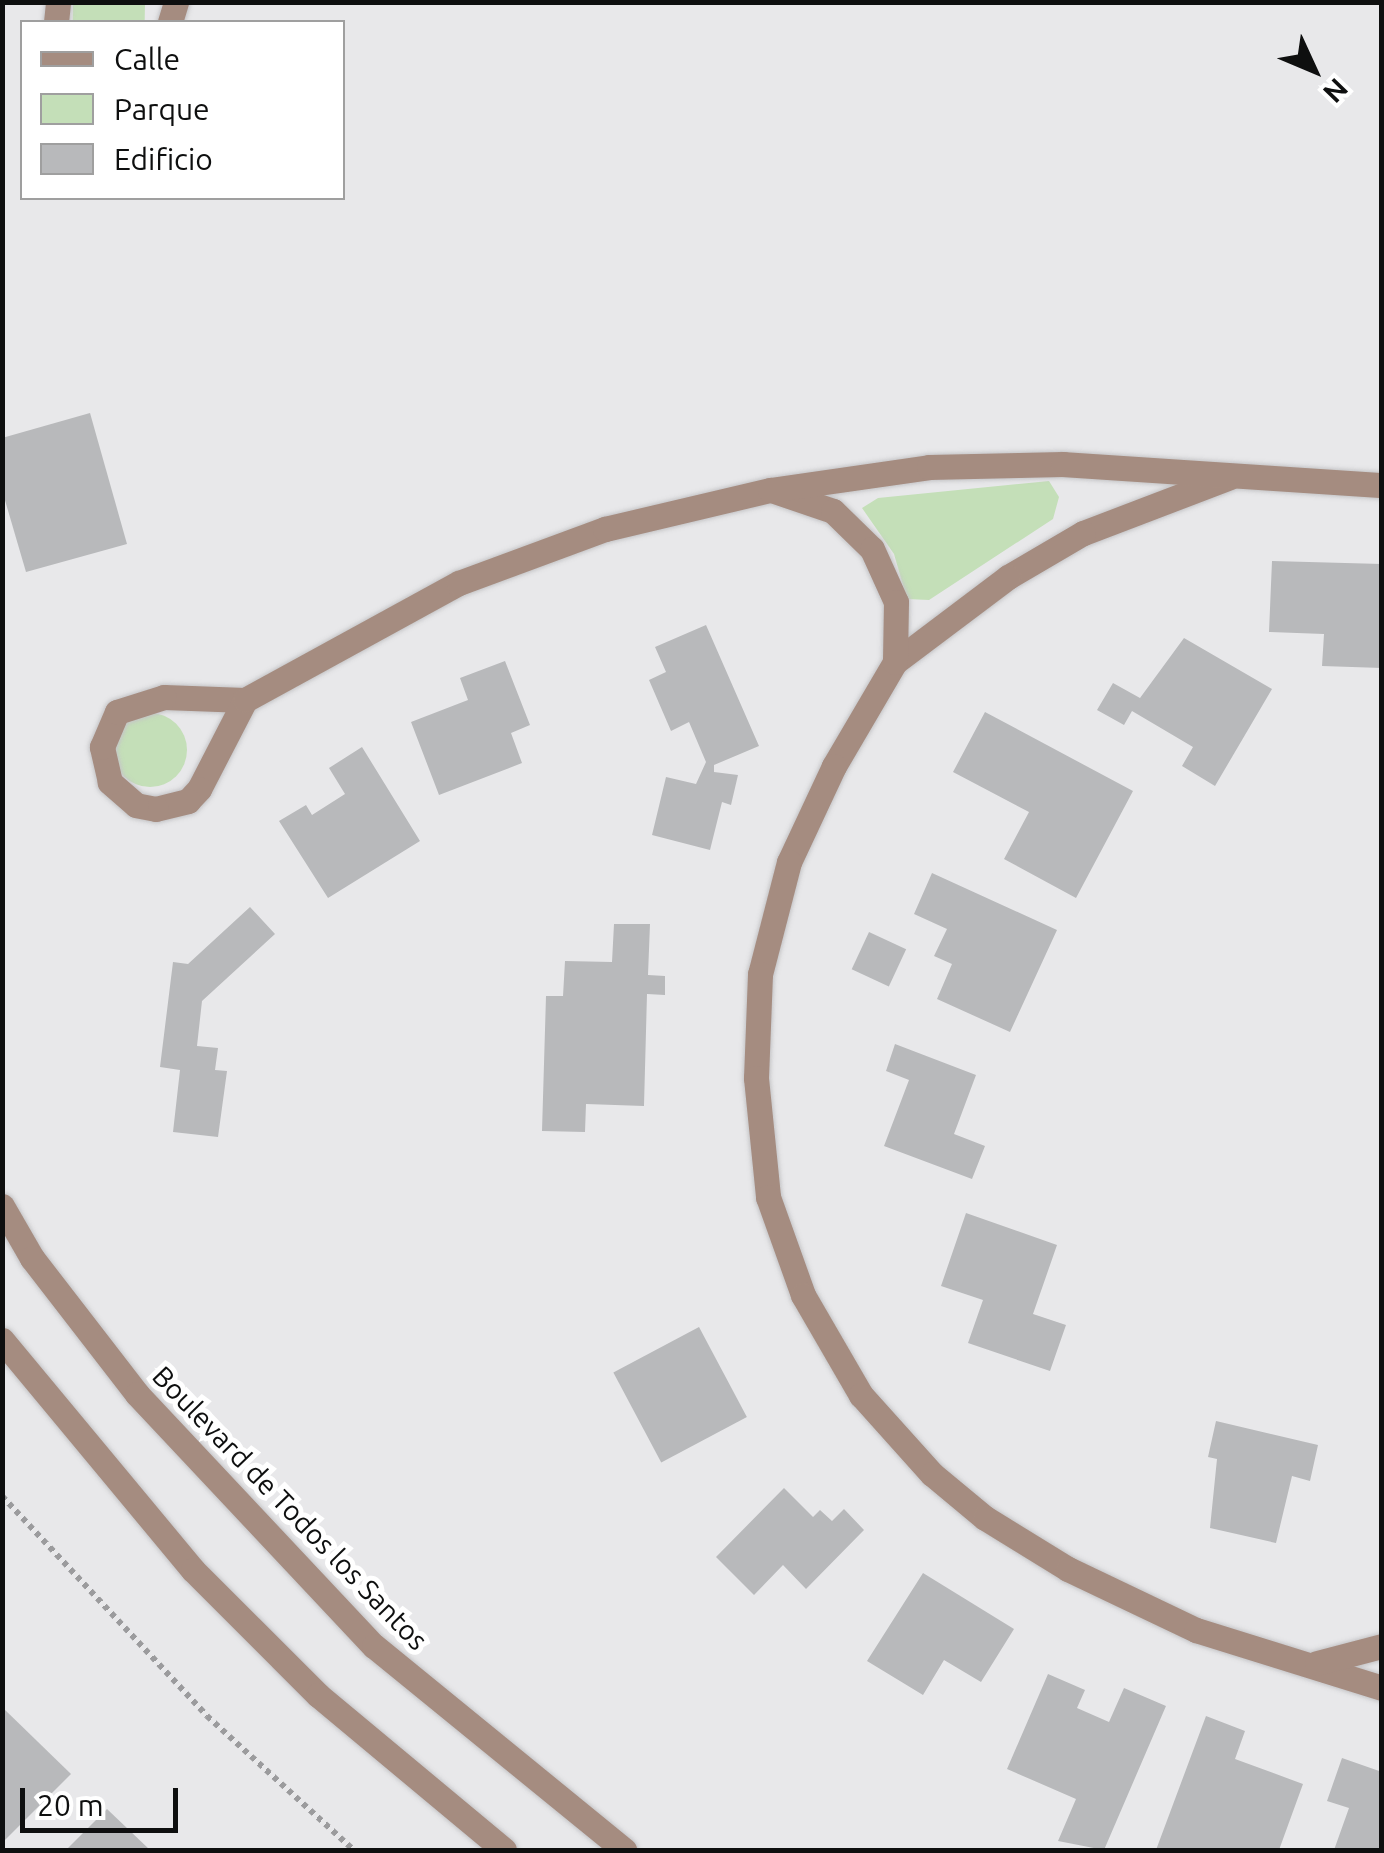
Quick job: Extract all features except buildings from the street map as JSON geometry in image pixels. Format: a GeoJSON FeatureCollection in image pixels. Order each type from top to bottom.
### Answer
{"type":"FeatureCollection","features":[{"type":"Feature","properties":{"kind":"street"},"geometry":{"type":"LineString","coordinates":[[245,700],[210,774],[188,801],[156,810],[136,805],[110,782],[102,748],[106,728],[129,703],[164,697],[245,700],[374,624],[459,583],[605,530],[770,490],[929,467],[1063,464],[1382,484]]}},
{"type":"Feature","properties":{"kind":"street"},"geometry":{"type":"LineString","coordinates":[[1230,477],[1083,534],[1008,577],[896,662],[834,766],[788,862],[760,974],[756,1078],[768,1197],[803,1295],[861,1396],[932,1474],[985,1518],[1068,1569],[1196,1630],[1317,1663],[1382,1688]]}},
{"type":"Feature","properties":{"kind":"street"},"geometry":{"type":"LineString","coordinates":[[770,490],[833,510],[872,549],[896,602],[896,662]]}},
{"type":"Feature","properties":{"kind":"street","name":"Boulevard de Todos los Santos"},"geometry":{"type":"LineString","coordinates":[[2,1206],[32,1258],[137,1394],[374,1646],[624,1850]]}},
{"type":"Feature","properties":{"kind":"street"},"geometry":{"type":"LineString","coordinates":[[2,1340],[56,1412],[194,1570],[318,1695],[504,1850]]}},
{"type":"Feature","properties":{"kind":"street"},"geometry":{"type":"LineString","coordinates":[[1317,1663],[1382,1646]]}},
{"type":"Feature","properties":{"kind":"path"},"geometry":{"type":"LineString","coordinates":[[2,1496],[207,1716],[354,1850]]}},
{"type":"Feature","properties":{"kind":"green space"},"geometry":{"type":"Polygon","coordinates":[[[73,2],[145,3],[145,20],[73,20],[73,2]]]}},
{"type":"Feature","properties":{"kind":"green space"},"geometry":{"type":"Polygon","coordinates":[[[1049,481],[1059,497],[1053,519],[929,600],[907,599],[894,554],[862,508],[878,498],[1049,481]]]}},
{"type":"Feature","properties":{"kind":"green space"},"geometry":{"type":"Polygon","coordinates":[[[150,713],[176,724],[187,750],[176,776],[150,787],[124,776],[113,750],[124,724],[150,713]]]}}]}
